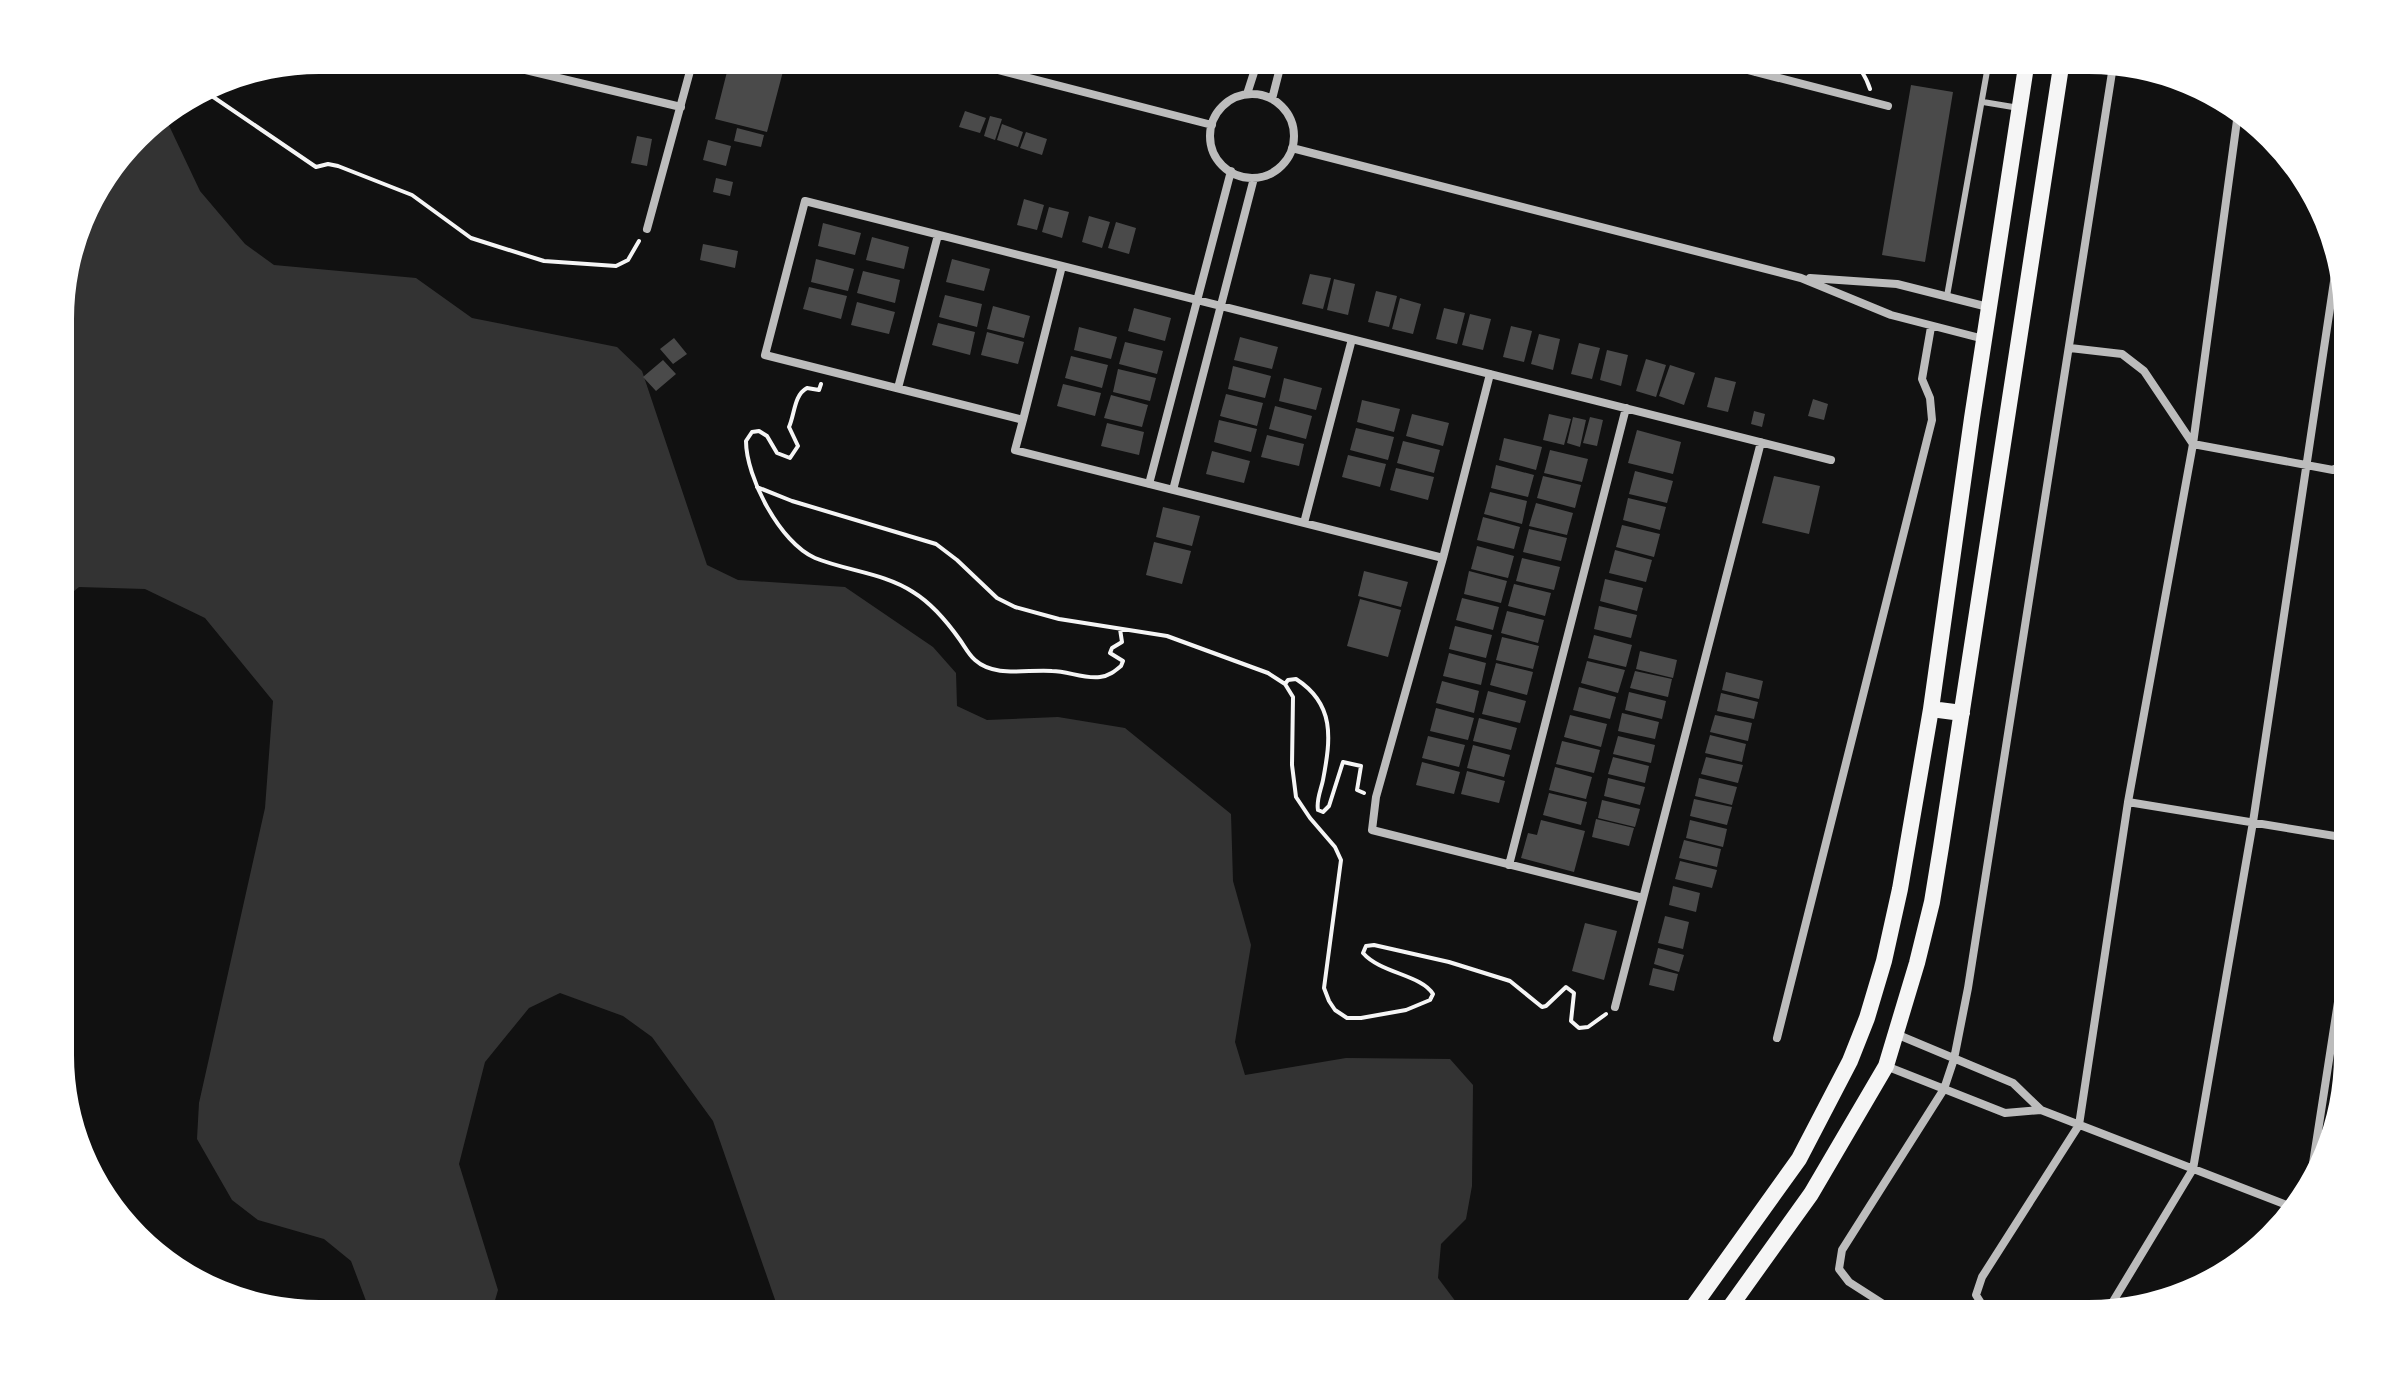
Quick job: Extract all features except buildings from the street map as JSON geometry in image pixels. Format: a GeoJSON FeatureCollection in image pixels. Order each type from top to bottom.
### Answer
{"type":"FeatureCollection","features":[{"type":"Feature","properties":{"kind":"main road"},"geometry":{"type":"LineString","coordinates":[[1699,1299],[1799,1159],[1850,1061],[1884,961],[1900,889],[1931,709],[1988,307],[2025,74]]}},
{"type":"Feature","properties":{"kind":"main road"},"geometry":{"type":"LineString","coordinates":[[1736,1299],[1840,1148],[1886,1066],[1932,902],[2060,74]]}},
{"type":"Feature","properties":{"kind":"main road"},"geometry":{"type":"LineString","coordinates":[[1931,709],[1962,713]]}},
{"type":"Feature","properties":{"kind":"street"},"geometry":{"type":"LineString","coordinates":[[542,74],[681,107]]}},
{"type":"Feature","properties":{"kind":"street"},"geometry":{"type":"LineString","coordinates":[[647,229],[689,74]]}},
{"type":"Feature","properties":{"kind":"street"},"geometry":{"type":"LineString","coordinates":[[1013,74],[1212,125]]}},
{"type":"Feature","properties":{"kind":"street"},"geometry":{"type":"LineString","coordinates":[[1247,94],[1253,74]]}},
{"type":"Feature","properties":{"kind":"street"},"geometry":{"type":"LineString","coordinates":[[1272,99],[1278,74]]}},
{"type":"Feature","properties":{"kind":"street"},"geometry":{"type":"LineString","coordinates":[[1763,74],[1888,106]]}},
{"type":"Feature","properties":{"kind":"street"},"geometry":{"type":"LineString","coordinates":[[1876,1299],[1849,1282],[1839,1269],[1842,1250],[1944,1089],[1954,1059],[1968,988],[2112,75]]}},
{"type":"Feature","properties":{"kind":"street"},"geometry":{"type":"LineString","coordinates":[[1247,94],[1272,99],[1289,114],[1293,125],[1292,148],[1277,169],[1254,178],[1231,171],[1216,156],[1212,146],[1212,125],[1225,104],[1247,94]]}},
{"type":"Feature","properties":{"kind":"street"},"geometry":{"type":"LineString","coordinates":[[1979,1299],[1976,1295],[1982,1277],[2079,1125],[2128,802],[2193,444],[2237,124]]}},
{"type":"Feature","properties":{"kind":"street"},"geometry":{"type":"LineString","coordinates":[[1292,148],[1801,278],[1891,315],[1984,339]]}},
{"type":"Feature","properties":{"kind":"street"},"geometry":{"type":"LineString","coordinates":[[1149,484],[1231,171]]}},
{"type":"Feature","properties":{"kind":"street"},"geometry":{"type":"LineString","coordinates":[[1173,490],[1254,178]]}},
{"type":"Feature","properties":{"kind":"street"},"geometry":{"type":"LineString","coordinates":[[1023,420],[765,355],[805,201],[1831,460]]}},
{"type":"Feature","properties":{"kind":"street"},"geometry":{"type":"LineString","coordinates":[[898,388],[938,235]]}},
{"type":"Feature","properties":{"kind":"street"},"geometry":{"type":"LineString","coordinates":[[1062,266],[1015,450],[1443,558]]}},
{"type":"Feature","properties":{"kind":"street"},"geometry":{"type":"LineString","coordinates":[[1801,278],[1897,284],[1988,307]]}},
{"type":"Feature","properties":{"kind":"street"},"geometry":{"type":"LineString","coordinates":[[2115,1298],[2193,1169],[2253,822],[2332,294]]}},
{"type":"Feature","properties":{"kind":"street"},"geometry":{"type":"LineString","coordinates":[[1777,1038],[1932,420],[1930,398],[1922,379],[1931,327]]}},
{"type":"Feature","properties":{"kind":"street"},"geometry":{"type":"LineString","coordinates":[[1304,523],[1352,339]]}},
{"type":"Feature","properties":{"kind":"street"},"geometry":{"type":"LineString","coordinates":[[2070,348],[2122,354],[2144,371],[2193,444],[2333,470]]}},
{"type":"Feature","properties":{"kind":"street"},"geometry":{"type":"LineString","coordinates":[[1490,374],[1443,558],[1376,797],[1372,830],[1643,898]]}},
{"type":"Feature","properties":{"kind":"street"},"geometry":{"type":"LineString","coordinates":[[1509,865],[1626,408]]}},
{"type":"Feature","properties":{"kind":"street"},"geometry":{"type":"LineString","coordinates":[[1615,1007],[1761,442]]}},
{"type":"Feature","properties":{"kind":"street"},"geometry":{"type":"LineString","coordinates":[[2128,802],[2333,836]]}},
{"type":"Feature","properties":{"kind":"street"},"geometry":{"type":"LineString","coordinates":[[1896,1034],[2013,1083],[2041,1110],[2283,1204]]}},
{"type":"Feature","properties":{"kind":"street"},"geometry":{"type":"LineString","coordinates":[[2315,1148],[2333,1034]]}},
{"type":"Feature","properties":{"kind":"street"},"geometry":{"type":"LineString","coordinates":[[1886,1066],[2005,1113],[2041,1110]]}},
{"type":"Feature","properties":{"kind":"lane"},"geometry":{"type":"LineString","coordinates":[[1947,296],[1987,74]]}},
{"type":"Feature","properties":{"kind":"lane"},"geometry":{"type":"LineString","coordinates":[[1983,102],[2020,108]]}},
{"type":"Feature","properties":{"kind":"path"},"geometry":{"type":"LineString","coordinates":[[1863,74],[1872,103]]}},
{"type":"Feature","properties":{"kind":"path"},"geometry":{"type":"LineString","coordinates":[[215,98],[316,167],[328,164],[338,166],[412,195],[471,238],[544,261],[616,266],[628,260],[647,229]]}},
{"type":"Feature","properties":{"kind":"path"},"geometry":{"type":"LineString","coordinates":[[825,370],[819,390],[807,388],[800,392],[796,400],[789,427],[798,446],[790,458],[777,453],[767,436],[759,431],[752,432],[746,441],[757,487],[781,529],[806,553],[913,592],[945,622],[976,661],[989,669],[1055,671],[1102,677],[1112,673],[1123,661],[1110,653],[1122,642],[1119,628]]}},
{"type":"Feature","properties":{"kind":"path"},"geometry":{"type":"LineString","coordinates":[[757,487],[792,501],[936,544],[997,598],[1015,607],[1059,619],[1167,636],[1268,673],[1285,684],[1293,697],[1292,765],[1296,797],[1335,847],[1341,860],[1324,988],[1335,1010],[1347,1018],[1406,1010],[1423,1005],[1433,994],[1430,988],[1368,959],[1363,953],[1366,946],[1374,945],[1449,962],[1510,981],[1542,1007],[1566,987],[1574,993],[1571,1021],[1579,1028],[1588,1027],[1615,1007]]}},
{"type":"Feature","properties":{"kind":"path"},"geometry":{"type":"LineString","coordinates":[[1285,684],[1288,680],[1296,679],[1308,687],[1321,701],[1327,720],[1325,767],[1318,810],[1323,812],[1329,806],[1343,762],[1361,766],[1357,790],[1376,797]]}},
{"type":"Feature","properties":{"kind":"shaded area"},"geometry":{"type":"Polygon","coordinates":[[[169,126],[200,191],[245,244],[274,265],[416,278],[472,318],[617,347],[642,371],[707,565],[738,580],[845,587],[933,647],[956,673],[957,706],[987,720],[1058,717],[1125,728],[1231,814],[1233,881],[1251,945],[1235,1042],[1245,1075],[1346,1058],[1450,1059],[1473,1085],[1472,1186],[1466,1219],[1441,1244],[1438,1278],[1454,1299],[775,1300],[713,1121],[652,1037],[623,1016],[560,993],[529,1008],[485,1062],[459,1164],[498,1290],[495,1300],[366,1300],[351,1261],[324,1239],[258,1220],[232,1200],[197,1139],[199,1103],[265,808],[273,701],[205,618],[145,589],[79,587],[74,591],[74,319],[82,256],[107,197],[125,170],[169,126]]]}}]}
